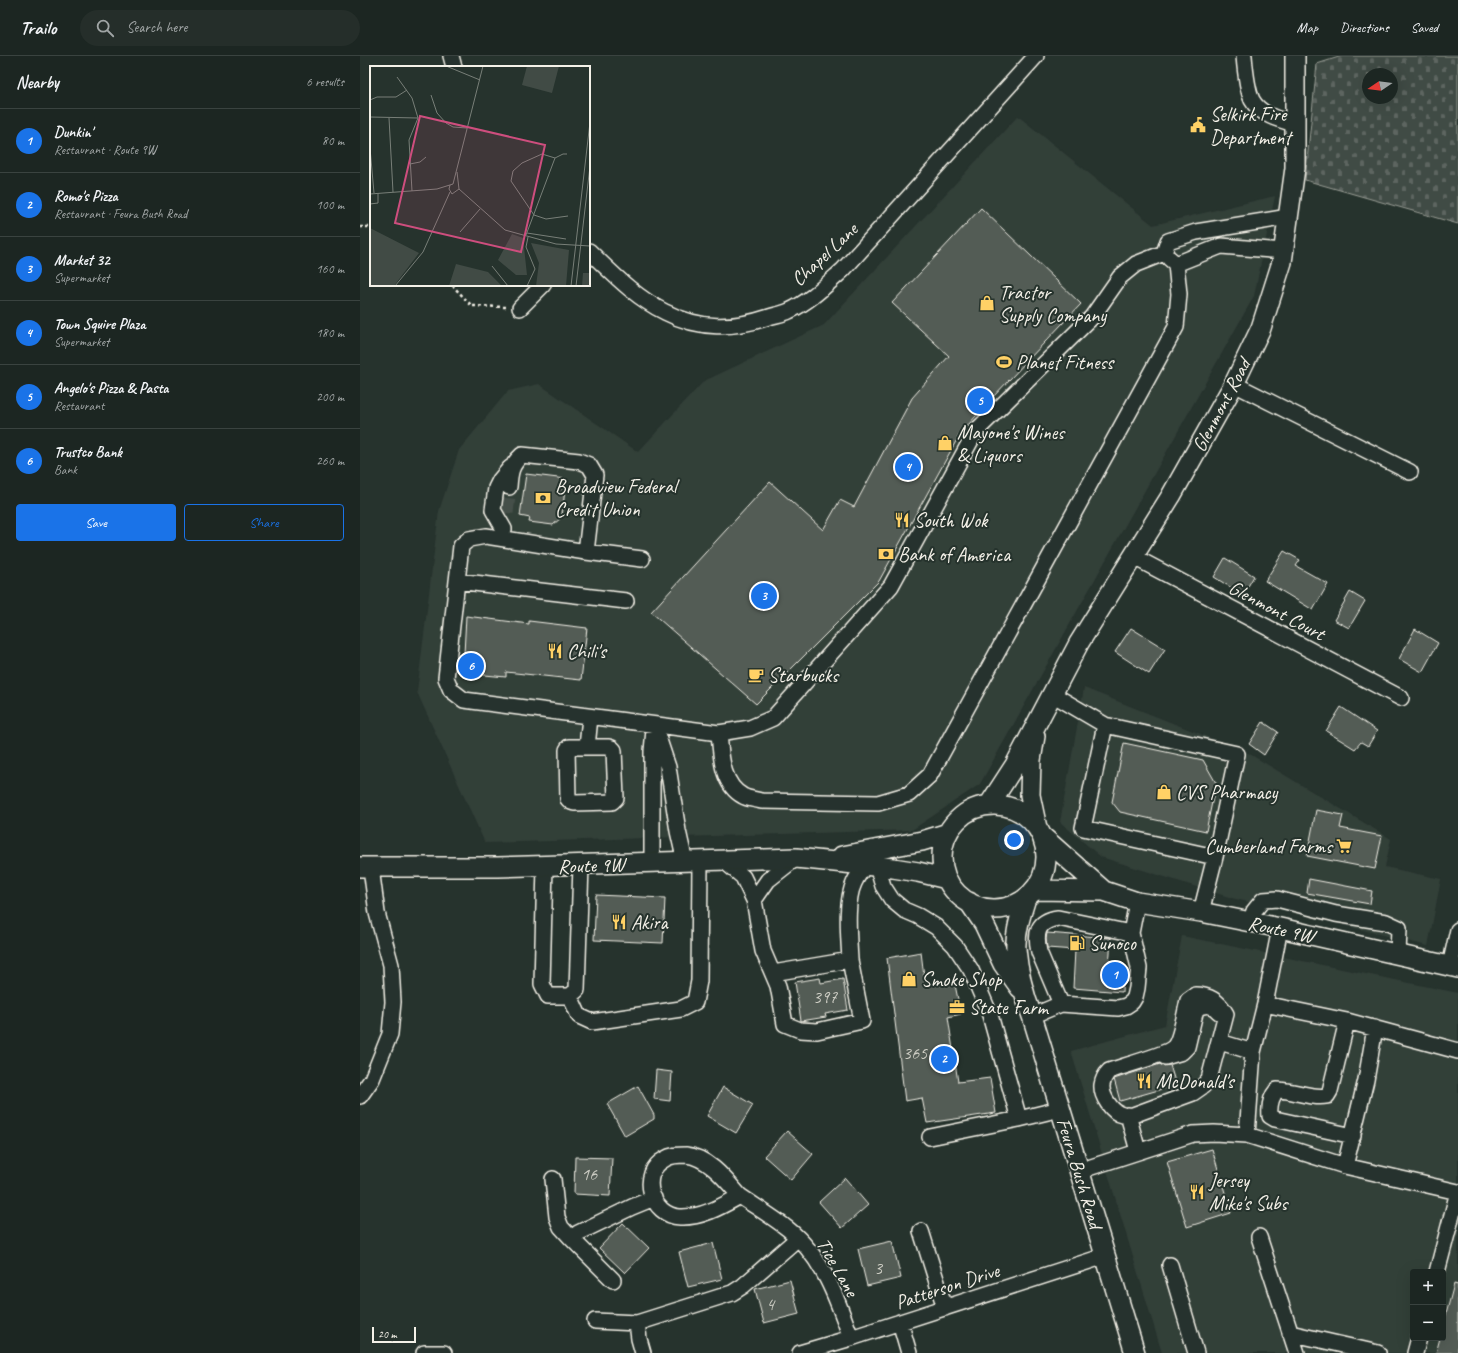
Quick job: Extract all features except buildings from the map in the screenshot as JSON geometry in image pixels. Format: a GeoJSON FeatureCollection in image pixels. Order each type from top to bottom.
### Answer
{"type":"FeatureCollection","features":[{"type":"Feature","properties":{"kind":"main road","name":"Glenmont Road"},"geometry":{"type":"LineString","coordinates":[[989,805],[1015,765],[1079,643],[1171,496],[1234,384],[1261,328],[1282,262],[1295,168],[1295,56]]}},
{"type":"Feature","properties":{"kind":"main road","name":"Glenmont Road"},"geometry":{"type":"LineString","coordinates":[[1038,719],[1031,760],[1030,795],[1039,832]]}},
{"type":"Feature","properties":{"kind":"main road"},"geometry":{"type":"LineString","coordinates":[[989,805],[1003,806],[1016,810],[1028,817],[1039,832],[1046,850],[1046,864],[1042,877],[1030,894],[1013,905],[998,908],[983,908],[969,902],[957,892],[948,879],[943,864],[943,848],[948,833],[958,819],[973,810],[989,805]]}},
{"type":"Feature","properties":{"kind":"main road","name":"Route 9W"},"geometry":{"type":"LineString","coordinates":[[1039,832],[1104,891]]}},
{"type":"Feature","properties":{"kind":"main road","name":"Route 9W"},"geometry":{"type":"LineString","coordinates":[[823,860],[928,840],[948,833]]}},
{"type":"Feature","properties":{"kind":"main road","name":"Route 9W"},"geometry":{"type":"LineString","coordinates":[[365,868],[545,866],[796,858],[918,872],[948,879]]}},
{"type":"Feature","properties":{"kind":"main road","name":"Route 9W"},"geometry":{"type":"LineString","coordinates":[[1030,894],[1104,891],[1137,902],[1202,912],[1454,967]]}},
{"type":"Feature","properties":{"kind":"main road","name":"Feura Bush Road"},"geometry":{"type":"LineString","coordinates":[[1030,894],[1020,918],[1016,948],[1023,993],[1032,1016],[1135,1353]]}},
{"type":"Feature","properties":{"kind":"main road","name":"Feura Bush Road"},"geometry":{"type":"LineString","coordinates":[[969,902],[984,924],[1002,964],[1023,993]]}},
{"type":"Feature","properties":{"kind":"street"},"geometry":{"type":"LineString","coordinates":[[451,56],[454,66]]}},
{"type":"Feature","properties":{"kind":"street","name":"Chapel Lane"},"geometry":{"type":"LineString","coordinates":[[590,252],[619,280],[639,296],[665,312],[701,325],[728,326],[754,322],[789,311],[816,294],[843,270],[1036,56]]}},
{"type":"Feature","properties":{"kind":"street"},"geometry":{"type":"LineString","coordinates":[[1244,56],[1246,77],[1252,100],[1264,112],[1278,120],[1295,124]]}},
{"type":"Feature","properties":{"kind":"street"},"geometry":{"type":"LineString","coordinates":[[1164,254],[1168,241],[1196,232],[1288,217]]}},
{"type":"Feature","properties":{"kind":"street"},"geometry":{"type":"LineString","coordinates":[[1176,264],[1221,246],[1284,251]]}},
{"type":"Feature","properties":{"kind":"street"},"geometry":{"type":"LineString","coordinates":[[719,733],[723,765],[731,786],[743,796],[761,801],[878,803],[909,794],[930,775],[1176,327],[1179,294],[1176,264],[1164,254]]}},
{"type":"Feature","properties":{"kind":"street"},"geometry":{"type":"LineString","coordinates":[[642,559],[586,552],[504,534],[469,539],[461,546],[446,678],[451,690],[464,700],[719,733],[750,728],[773,718],[891,586],[976,431],[1092,317],[1120,277],[1136,264],[1164,254]]}},
{"type":"Feature","properties":{"kind":"street"},"geometry":{"type":"LineString","coordinates":[[520,308],[542,286]]}},
{"type":"Feature","properties":{"kind":"street"},"geometry":{"type":"LineString","coordinates":[[1234,384],[1410,472]]}},
{"type":"Feature","properties":{"kind":"street"},"geometry":{"type":"LineString","coordinates":[[504,534],[494,510],[496,488],[500,480],[514,462],[522,455],[580,461],[589,465],[595,475],[586,552]]}},
{"type":"Feature","properties":{"kind":"street"},"geometry":{"type":"LineString","coordinates":[[508,487],[514,462]]}},
{"type":"Feature","properties":{"kind":"street"},"geometry":{"type":"LineString","coordinates":[[504,534],[506,513]]}},
{"type":"Feature","properties":{"kind":"street","name":"Glenmont Court"},"geometry":{"type":"LineString","coordinates":[[1134,557],[1401,698]]}},
{"type":"Feature","properties":{"kind":"street"},"geometry":{"type":"LineString","coordinates":[[457,581],[626,601]]}},
{"type":"Feature","properties":{"kind":"street"},"geometry":{"type":"LineString","coordinates":[[1052,694],[1105,725],[1237,754],[1202,912]]}},
{"type":"Feature","properties":{"kind":"street"},"geometry":{"type":"LineString","coordinates":[[587,747],[590,717]]}},
{"type":"Feature","properties":{"kind":"street"},"geometry":{"type":"LineString","coordinates":[[570,996],[579,1016],[592,1022],[681,1008],[695,1002],[699,981],[693,862],[678,831],[668,767],[654,725]]}},
{"type":"Feature","properties":{"kind":"street"},"geometry":{"type":"LineString","coordinates":[[652,863],[652,751],[654,725]]}},
{"type":"Feature","properties":{"kind":"street"},"geometry":{"type":"LineString","coordinates":[[1105,725],[1083,828],[1215,857]]}},
{"type":"Feature","properties":{"kind":"street"},"geometry":{"type":"LineString","coordinates":[[572,746],[587,747],[609,747],[614,750],[616,798],[612,802],[574,803],[568,799],[567,750],[572,746]]}},
{"type":"Feature","properties":{"kind":"street"},"geometry":{"type":"LineString","coordinates":[[754,900],[768,880],[796,858]]}},
{"type":"Feature","properties":{"kind":"street"},"geometry":{"type":"LineString","coordinates":[[723,860],[743,877],[754,900],[763,951],[778,986],[785,1024],[800,1030],[817,1031],[862,1022],[850,960],[848,926],[850,894],[857,876],[871,866],[892,900],[904,910],[918,916],[936,927],[955,946],[972,970],[990,1015],[1019,1119]]}},
{"type":"Feature","properties":{"kind":"street"},"geometry":{"type":"LineString","coordinates":[[545,866],[542,984],[548,996],[570,996],[576,990],[581,865]]}},
{"type":"Feature","properties":{"kind":"street"},"geometry":{"type":"LineString","coordinates":[[360,1096],[372,1079],[390,1034],[393,1002],[391,965],[365,868]]}},
{"type":"Feature","properties":{"kind":"street"},"geometry":{"type":"LineString","coordinates":[[1250,922],[1254,911],[1263,900],[1277,899],[1336,914],[1386,922],[1399,928],[1398,954]]}},
{"type":"Feature","properties":{"kind":"street"},"geometry":{"type":"LineString","coordinates":[[1032,1016],[1061,1004],[1118,1008],[1126,1006],[1132,1002],[1135,997],[1140,968],[1131,933],[1137,902]]}},
{"type":"Feature","properties":{"kind":"street"},"geometry":{"type":"LineString","coordinates":[[1061,1004],[1039,952],[1037,936],[1039,928],[1050,919],[1058,918],[1131,933]]}},
{"type":"Feature","properties":{"kind":"street"},"geometry":{"type":"LineString","coordinates":[[1247,1136],[1253,1052],[1265,1004],[1280,928]]}},
{"type":"Feature","properties":{"kind":"street"},"geometry":{"type":"LineString","coordinates":[[1454,967],[1458,930]]}},
{"type":"Feature","properties":{"kind":"street"},"geometry":{"type":"LineString","coordinates":[[772,973],[850,960]]}},
{"type":"Feature","properties":{"kind":"street"},"geometry":{"type":"LineString","coordinates":[[1195,995],[1204,995],[1221,1005],[1226,1014],[1221,1035],[1209,1079],[1203,1086],[1193,1093],[1124,1116],[1117,1113],[1113,1109],[1103,1093],[1102,1086],[1104,1076],[1109,1071],[1163,1053],[1174,1047],[1181,1030],[1188,1000],[1195,995]]}},
{"type":"Feature","properties":{"kind":"street"},"geometry":{"type":"LineString","coordinates":[[1265,1004],[1347,1020],[1458,1051]]}},
{"type":"Feature","properties":{"kind":"street"},"geometry":{"type":"LineString","coordinates":[[1347,1020],[1330,1091],[1327,1096],[1321,1097],[1285,1090],[1277,1090],[1272,1095],[1269,1108],[1270,1116],[1275,1119],[1353,1136]]}},
{"type":"Feature","properties":{"kind":"street"},"geometry":{"type":"LineString","coordinates":[[1345,1166],[1353,1136],[1376,1028]]}},
{"type":"Feature","properties":{"kind":"street"},"geometry":{"type":"LineString","coordinates":[[1221,1035],[1253,1052]]}},
{"type":"Feature","properties":{"kind":"street"},"geometry":{"type":"LineString","coordinates":[[930,1137],[1060,1109]]}},
{"type":"Feature","properties":{"kind":"street"},"geometry":{"type":"LineString","coordinates":[[1128,1115],[1138,1151]]}},
{"type":"Feature","properties":{"kind":"street"},"geometry":{"type":"LineString","coordinates":[[1079,1171],[1193,1134],[1214,1133],[1247,1136],[1345,1166],[1458,1192],[1438,1269]]}},
{"type":"Feature","properties":{"kind":"street","name":"Tice Lane"},"geometry":{"type":"LineString","coordinates":[[740,1196],[714,1210],[692,1216],[679,1217],[660,1210],[654,1198],[650,1181],[651,1172],[655,1166],[664,1159],[672,1156],[686,1155],[700,1158],[718,1172],[740,1196],[788,1228],[805,1245],[821,1268],[834,1293],[851,1338]]}},
{"type":"Feature","properties":{"kind":"street"},"geometry":{"type":"LineString","coordinates":[[553,1179],[557,1217],[561,1227],[613,1280]]}},
{"type":"Feature","properties":{"kind":"street"},"geometry":{"type":"LineString","coordinates":[[572,1239],[578,1233],[654,1198]]}},
{"type":"Feature","properties":{"kind":"street"},"geometry":{"type":"LineString","coordinates":[[920,1231],[945,1308]]}},
{"type":"Feature","properties":{"kind":"street"},"geometry":{"type":"LineString","coordinates":[[1259,1237],[1297,1353]]}},
{"type":"Feature","properties":{"kind":"street"},"geometry":{"type":"LineString","coordinates":[[595,1321],[637,1322],[732,1293],[743,1286],[798,1238]]}},
{"type":"Feature","properties":{"kind":"street","name":"Patterson Drive"},"geometry":{"type":"LineString","coordinates":[[800,1353],[1105,1256]]}},
{"type":"Feature","properties":{"kind":"street"},"geometry":{"type":"LineString","coordinates":[[1170,1265],[1196,1353]]}},
{"type":"Feature","properties":{"kind":"street"},"geometry":{"type":"LineString","coordinates":[[637,1322],[639,1339],[643,1353]]}},
{"type":"Feature","properties":{"kind":"street"},"geometry":{"type":"LineString","coordinates":[[900,1322],[909,1353]]}},
{"type":"Feature","properties":{"kind":"street"},"geometry":{"type":"LineString","coordinates":[[1290,1332],[1378,1353]]}},
{"type":"Feature","properties":{"kind":"street"},"geometry":{"type":"LineString","coordinates":[[1415,1353],[1418,1341]]}},
{"type":"Feature","properties":{"kind":"street"},"geometry":{"type":"LineString","coordinates":[[424,1353],[444,1353]]}},
{"type":"Feature","properties":{"kind":"path"},"geometry":{"type":"LineString","coordinates":[[453,286],[472,306],[520,308]]}},
{"type":"Feature","properties":{"kind":"shaded area"},"geometry":{"type":"Polygon","coordinates":[[[1018,116],[1153,225],[1275,196],[1254,296],[980,784],[912,830],[485,843],[417,692],[439,511],[459,450],[508,391],[539,384],[638,452],[704,381],[824,325],[1018,116]]]}},
{"type":"Feature","properties":{"kind":"shaded area"},"geometry":{"type":"Polygon","coordinates":[[[1084,688],[1248,753],[1391,839],[1385,867],[1441,879],[1428,946],[1232,898],[1101,857],[1060,822],[1084,688]]]}},
{"type":"Feature","properties":{"kind":"shaded area"},"geometry":{"type":"Polygon","coordinates":[[[1182,936],[1458,993],[1458,1353],[1162,1353],[1071,1051],[1165,1025],[1182,936]]]}},
{"type":"Feature","properties":{"kind":"green space"},"geometry":{"type":"Polygon","coordinates":[[[1342,56],[1458,56],[1458,224],[1305,180],[1317,64],[1342,56]]]}},
{"type":"Feature","properties":{"kind":"tunnel"},"geometry":{"type":"LineString","coordinates":[[506,513],[509,487]]}},
{"type":"Feature","properties":{"kind":"place","name":"Selkirk Fire Department"},"geometry":{"type":"Point","coordinates":[1198,125]}},
{"type":"Feature","properties":{"kind":"place","name":"Tractor Supply Company"},"geometry":{"type":"Point","coordinates":[987,303]}},
{"type":"Feature","properties":{"kind":"place","name":"Planet Fitness"},"geometry":{"type":"Point","coordinates":[1004,362]}},
{"type":"Feature","properties":{"kind":"place","name":"Angelo's Pizza & Pasta"},"geometry":{"type":"Point","coordinates":[980,401]}},
{"type":"Feature","properties":{"kind":"place","name":"Mayone's Wines & Liquors"},"geometry":{"type":"Point","coordinates":[945,443]}},
{"type":"Feature","properties":{"kind":"place","name":"Town Squire Plaza"},"geometry":{"type":"Point","coordinates":[908,467]}},
{"type":"Feature","properties":{"kind":"place","name":"Broadview Federal Credit Union"},"geometry":{"type":"Point","coordinates":[543,498]}},
{"type":"Feature","properties":{"kind":"place","name":"South Wok"},"geometry":{"type":"Point","coordinates":[902,520]}},
{"type":"Feature","properties":{"kind":"place","name":"Bank of America"},"geometry":{"type":"Point","coordinates":[886,554]}},
{"type":"Feature","properties":{"kind":"place","name":"Market 32"},"geometry":{"type":"Point","coordinates":[764,596]}},
{"type":"Feature","properties":{"kind":"place","name":"Chili's"},"geometry":{"type":"Point","coordinates":[555,651]}},
{"type":"Feature","properties":{"kind":"place","name":"Trustco Bank"},"geometry":{"type":"Point","coordinates":[471,666]}},
{"type":"Feature","properties":{"kind":"place","name":"Starbucks"},"geometry":{"type":"Point","coordinates":[756,675]}},
{"type":"Feature","properties":{"kind":"place","name":"CVS Pharmacy"},"geometry":{"type":"Point","coordinates":[1164,792]}},
{"type":"Feature","properties":{"kind":"place","name":"Cumberland Farms"},"geometry":{"type":"Point","coordinates":[1344,846]}},
{"type":"Feature","properties":{"kind":"place","name":"Akira"},"geometry":{"type":"Point","coordinates":[619,922]}},
{"type":"Feature","properties":{"kind":"place","name":"Sunoco"},"geometry":{"type":"Point","coordinates":[1077,943]}},
{"type":"Feature","properties":{"kind":"place","name":"Dunkin'"},"geometry":{"type":"Point","coordinates":[1115,975]}},
{"type":"Feature","properties":{"kind":"place","name":"Smoke Shop"},"geometry":{"type":"Point","coordinates":[909,979]}},
{"type":"Feature","properties":{"kind":"place","name":"State Farm"},"geometry":{"type":"Point","coordinates":[957,1007]}},
{"type":"Feature","properties":{"kind":"place","name":"Romo's Pizza"},"geometry":{"type":"Point","coordinates":[944,1059]}},
{"type":"Feature","properties":{"kind":"place","name":"McDonald's"},"geometry":{"type":"Point","coordinates":[1144,1081]}},
{"type":"Feature","properties":{"kind":"place","name":"Jersey Mike's Subs"},"geometry":{"type":"Point","coordinates":[1197,1192]}}]}
